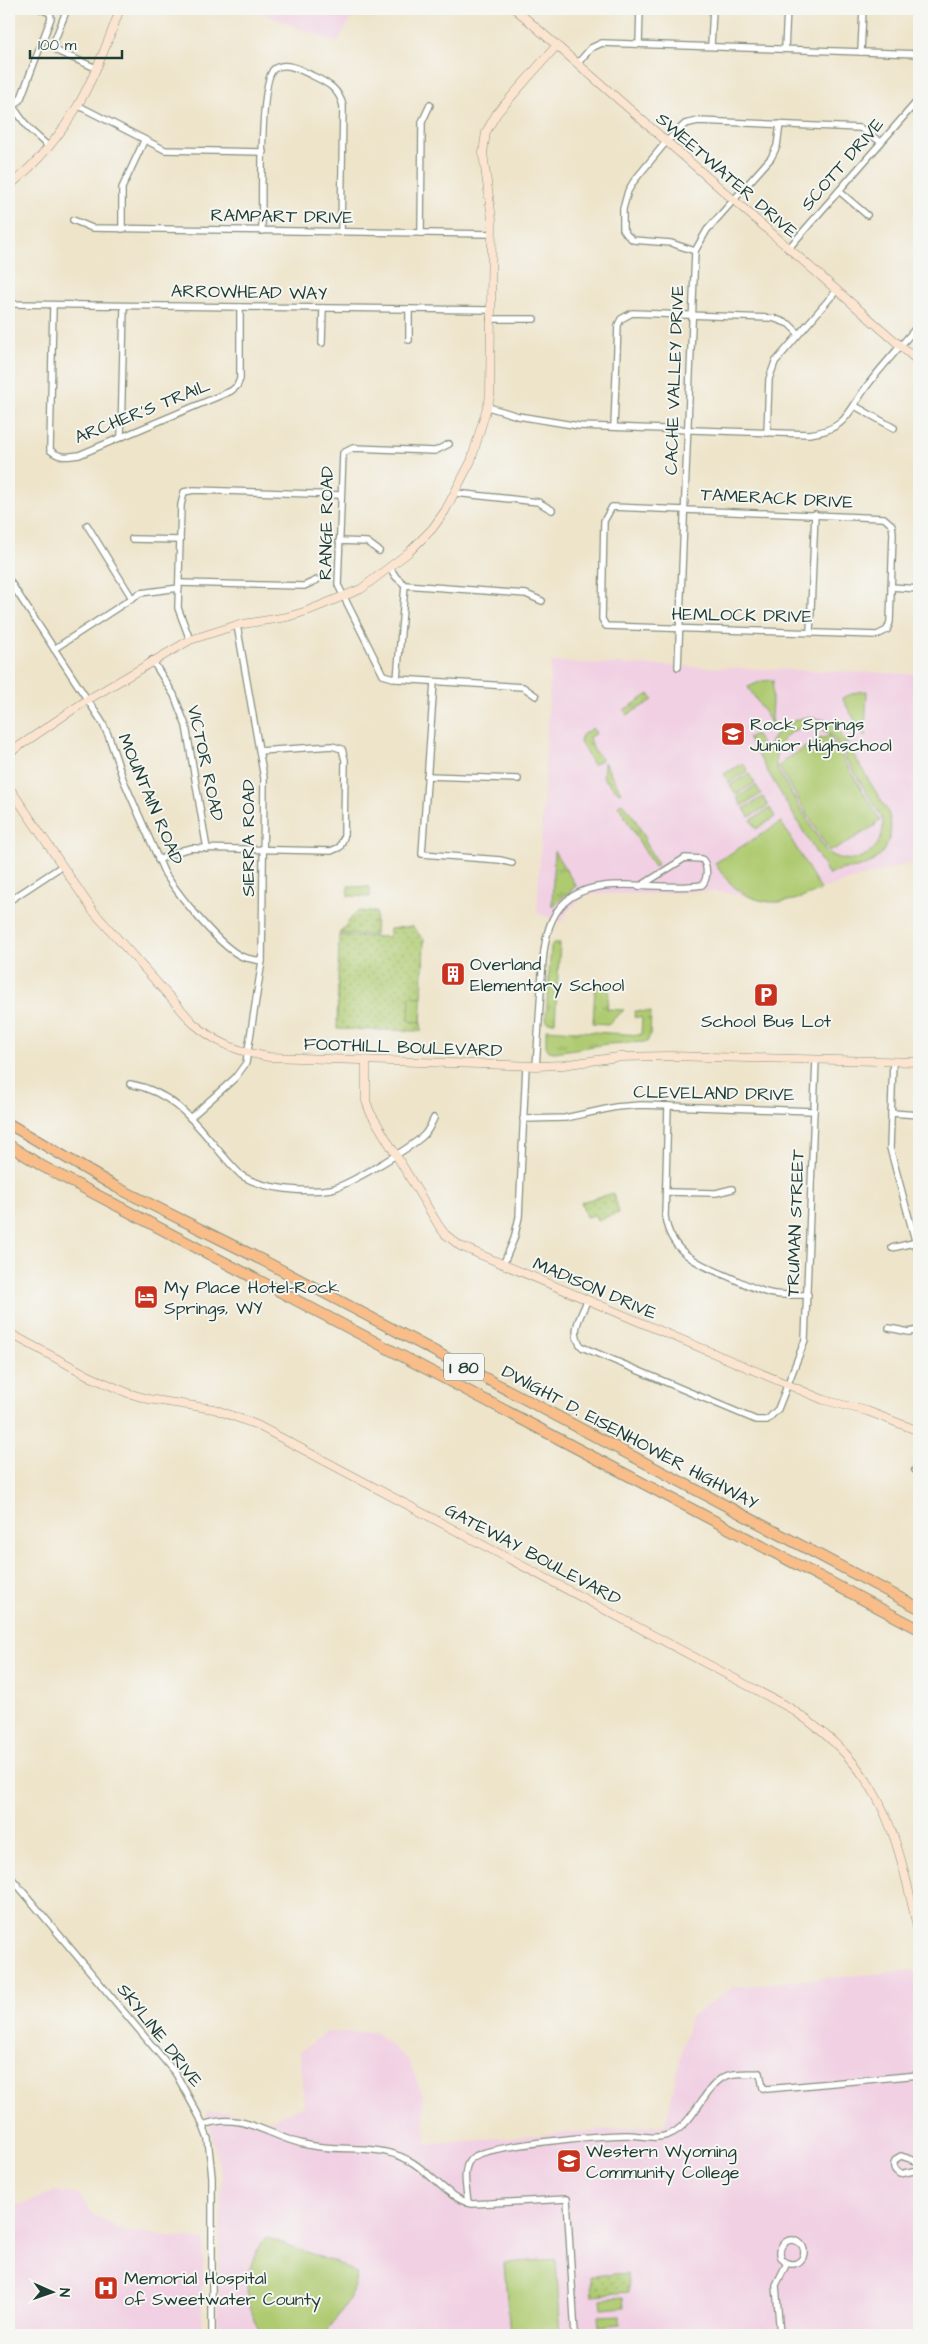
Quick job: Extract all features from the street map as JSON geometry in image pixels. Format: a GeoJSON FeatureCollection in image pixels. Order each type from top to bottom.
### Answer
{"type":"FeatureCollection","features":[{"type":"Feature","properties":{"kind":"highway","name":"DWIGHT D. EISENHOWER HIGHWAY"},"geometry":{"type":"LineString","coordinates":[[9,1124],[116,1187],[276,1267],[919,1608]]}},
{"type":"Feature","properties":{"kind":"highway","name":"DWIGHT D. EISENHOWER HIGHWAY"},"geometry":{"type":"LineString","coordinates":[[9,1145],[51,1170],[919,1630]]}},
{"type":"Feature","properties":{"kind":"street"},"geometry":{"type":"LineString","coordinates":[[14,107],[21,98],[51,18],[50,13],[41,9]]}},
{"type":"Feature","properties":{"kind":"street"},"geometry":{"type":"LineString","coordinates":[[67,9],[54,42],[54,48],[96,68]]}},
{"type":"Feature","properties":{"kind":"street"},"geometry":{"type":"LineString","coordinates":[[9,186],[50,147],[79,106],[120,9]]}},
{"type":"Feature","properties":{"kind":"street","name":"SWEETWATER DRIVE"},"geometry":{"type":"LineString","coordinates":[[516,9],[919,362]]}},
{"type":"Feature","properties":{"kind":"street"},"geometry":{"type":"LineString","coordinates":[[639,44],[640,9]]}},
{"type":"Feature","properties":{"kind":"street"},"geometry":{"type":"LineString","coordinates":[[711,46],[712,9]]}},
{"type":"Feature","properties":{"kind":"street"},"geometry":{"type":"LineString","coordinates":[[785,49],[787,9]]}},
{"type":"Feature","properties":{"kind":"street"},"geometry":{"type":"LineString","coordinates":[[861,52],[863,9]]}},
{"type":"Feature","properties":{"kind":"street"},"geometry":{"type":"LineString","coordinates":[[578,63],[595,45],[602,43],[919,54]]}},
{"type":"Feature","properties":{"kind":"street"},"geometry":{"type":"LineString","coordinates":[[9,753],[87,700],[152,660],[190,640],[237,625],[287,617],[361,589],[390,568],[432,529],[455,493],[471,461],[488,407],[491,389],[490,310],[492,234],[491,206],[483,153],[486,132],[496,113],[557,45]]}},
{"type":"Feature","properties":{"kind":"street"},"geometry":{"type":"LineString","coordinates":[[262,231],[263,152],[267,80],[272,70],[282,66],[294,67],[331,84],[341,98],[343,106],[341,232]]}},
{"type":"Feature","properties":{"kind":"street"},"geometry":{"type":"LineString","coordinates":[[9,100],[29,129],[50,147]]}},
{"type":"Feature","properties":{"kind":"street","name":"SCOTT DRIVE"},"geometry":{"type":"LineString","coordinates":[[788,248],[919,100]]}},
{"type":"Feature","properties":{"kind":"street"},"geometry":{"type":"LineString","coordinates":[[421,233],[422,122],[430,105]]}},
{"type":"Feature","properties":{"kind":"street"},"geometry":{"type":"LineString","coordinates":[[79,106],[144,141],[165,150],[263,152]]}},
{"type":"Feature","properties":{"kind":"street"},"geometry":{"type":"LineString","coordinates":[[695,251],[671,243],[633,240],[627,236],[623,229],[623,208],[628,191],[666,142],[678,129],[691,121],[860,128],[881,142]]}},
{"type":"Feature","properties":{"kind":"street","name":"CACHE VALLEY DRIVE"},"geometry":{"type":"LineString","coordinates":[[678,667],[695,251],[708,230],[774,152],[779,138],[780,124]]}},
{"type":"Feature","properties":{"kind":"street"},"geometry":{"type":"LineString","coordinates":[[122,229],[122,188],[144,141]]}},
{"type":"Feature","properties":{"kind":"street"},"geometry":{"type":"LineString","coordinates":[[839,191],[867,215]]}},
{"type":"Feature","properties":{"kind":"street","name":"RAMPART DRIVE"},"geometry":{"type":"LineString","coordinates":[[73,220],[92,228],[492,234]]}},
{"type":"Feature","properties":{"kind":"street"},"geometry":{"type":"LineString","coordinates":[[767,433],[771,370],[782,352],[837,290]]}},
{"type":"Feature","properties":{"kind":"street","name":"ARROWHEAD WAY"},"geometry":{"type":"LineString","coordinates":[[9,302],[10,304],[53,305],[490,310]]}},
{"type":"Feature","properties":{"kind":"street","name":"ARCHER'S TRAIL"},"geometry":{"type":"LineString","coordinates":[[53,305],[50,450],[56,455],[64,457],[79,455],[231,391],[237,386],[240,379],[240,307]]}},
{"type":"Feature","properties":{"kind":"street"},"geometry":{"type":"LineString","coordinates":[[121,437],[124,306]]}},
{"type":"Feature","properties":{"kind":"street"},"geometry":{"type":"LineString","coordinates":[[322,343],[323,308]]}},
{"type":"Feature","properties":{"kind":"street"},"geometry":{"type":"LineString","coordinates":[[409,309],[409,340]]}},
{"type":"Feature","properties":{"kind":"street"},"geometry":{"type":"LineString","coordinates":[[614,427],[618,326],[626,315],[632,313],[773,318],[789,324],[798,333]]}},
{"type":"Feature","properties":{"kind":"street"},"geometry":{"type":"LineString","coordinates":[[490,319],[534,319]]}},
{"type":"Feature","properties":{"kind":"street"},"geometry":{"type":"LineString","coordinates":[[488,407],[518,416],[559,424],[767,433],[809,434],[826,431],[843,421],[869,383],[915,329],[919,320]]}},
{"type":"Feature","properties":{"kind":"street"},"geometry":{"type":"LineString","coordinates":[[855,406],[894,428]]}},
{"type":"Feature","properties":{"kind":"street","name":"RANGE ROAD"},"geometry":{"type":"LineString","coordinates":[[397,679],[388,678],[380,671],[344,597],[338,579],[342,456],[345,450],[353,448],[435,451],[449,444]]}},
{"type":"Feature","properties":{"kind":"street"},"geometry":{"type":"LineString","coordinates":[[190,640],[180,617],[180,540],[184,492],[194,490],[340,494]]}},
{"type":"Feature","properties":{"kind":"street"},"geometry":{"type":"LineString","coordinates":[[455,493],[538,502],[552,510]]}},
{"type":"Feature","properties":{"kind":"street","name":"TAMERACK DRIVE"},"geometry":{"type":"LineString","coordinates":[[606,626],[602,619],[604,521],[612,507],[884,518],[892,524],[891,587]]}},
{"type":"Feature","properties":{"kind":"street"},"geometry":{"type":"LineString","coordinates":[[810,632],[816,514]]}},
{"type":"Feature","properties":{"kind":"street"},"geometry":{"type":"LineString","coordinates":[[87,525],[132,598]]}},
{"type":"Feature","properties":{"kind":"street"},"geometry":{"type":"LineString","coordinates":[[132,539],[180,540]]}},
{"type":"Feature","properties":{"kind":"street"},"geometry":{"type":"LineString","coordinates":[[339,541],[367,542],[379,551]]}},
{"type":"Feature","properties":{"kind":"street"},"geometry":{"type":"LineString","coordinates":[[390,568],[405,585],[526,594],[542,601]]}},
{"type":"Feature","properties":{"kind":"street","name":"MOUNTAIN ROAD"},"geometry":{"type":"LineString","coordinates":[[9,580],[109,737],[123,779],[158,860],[174,888],[222,942],[244,957],[262,961]]}},
{"type":"Feature","properties":{"kind":"street"},"geometry":{"type":"LineString","coordinates":[[54,649],[144,592],[179,586],[304,586],[317,580]]}},
{"type":"Feature","properties":{"kind":"street"},"geometry":{"type":"LineString","coordinates":[[405,585],[397,679],[523,687],[536,696]]}},
{"type":"Feature","properties":{"kind":"street"},"geometry":{"type":"LineString","coordinates":[[891,587],[919,589]]}},
{"type":"Feature","properties":{"kind":"street","name":"HEMLOCK DRIVE"},"geometry":{"type":"LineString","coordinates":[[606,626],[877,635],[887,630],[890,622],[891,587]]}},
{"type":"Feature","properties":{"kind":"street","name":"SIERRA ROAD"},"geometry":{"type":"LineString","coordinates":[[237,625],[260,751],[265,796],[262,961],[249,1053]]}},
{"type":"Feature","properties":{"kind":"street","name":"VICTOR ROAD"},"geometry":{"type":"LineString","coordinates":[[152,660],[174,695],[186,726],[207,849]]}},
{"type":"Feature","properties":{"kind":"street"},"geometry":{"type":"LineString","coordinates":[[434,682],[422,854],[500,860],[512,863]]}},
{"type":"Feature","properties":{"kind":"street"},"geometry":{"type":"LineString","coordinates":[[158,860],[183,850],[331,851],[340,847],[344,837],[345,760],[342,749],[337,746],[260,751]]}},
{"type":"Feature","properties":{"kind":"street"},"geometry":{"type":"LineString","coordinates":[[427,776],[518,779]]}},
{"type":"Feature","properties":{"kind":"street","name":"FOOTHILL BOULEVARD"},"geometry":{"type":"LineString","coordinates":[[9,787],[93,911],[193,1023],[224,1044],[249,1053],[269,1057],[526,1066],[563,1065],[618,1057],[668,1056],[919,1062]]}},
{"type":"Feature","properties":{"kind":"street"},"geometry":{"type":"LineString","coordinates":[[536,1066],[543,950],[550,922],[566,901],[576,893],[588,888],[606,886],[639,887],[702,885],[706,880],[706,863],[702,859],[685,858],[639,887]]}},
{"type":"Feature","properties":{"kind":"street"},"geometry":{"type":"LineString","coordinates":[[9,901],[62,866]]}},
{"type":"Feature","properties":{"kind":"street"},"geometry":{"type":"LineString","coordinates":[[190,1118],[238,1074],[246,1063],[249,1053]]}},
{"type":"Feature","properties":{"kind":"street","name":"TRUMAN STREET"},"geometry":{"type":"LineString","coordinates":[[587,1301],[575,1332],[577,1341],[585,1348],[761,1421],[775,1414],[789,1385],[806,1340],[816,1059]]}},
{"type":"Feature","properties":{"kind":"street","name":"MADISON DRIVE"},"geometry":{"type":"LineString","coordinates":[[366,1061],[366,1101],[375,1122],[445,1234],[460,1246],[824,1400],[868,1411],[919,1431]]}},
{"type":"Feature","properties":{"kind":"street"},"geometry":{"type":"LineString","coordinates":[[893,1061],[890,1148],[919,1255]]}},
{"type":"Feature","properties":{"kind":"street"},"geometry":{"type":"LineString","coordinates":[[503,1265],[514,1239],[520,1217],[526,1066]]}},
{"type":"Feature","properties":{"kind":"street"},"geometry":{"type":"LineString","coordinates":[[130,1084],[160,1092],[190,1118],[241,1175],[249,1181],[267,1187],[332,1189],[355,1179],[422,1137],[434,1118]]}},
{"type":"Feature","properties":{"kind":"street","name":"CLEVELAND DRIVE"},"geometry":{"type":"LineString","coordinates":[[524,1119],[565,1118],[628,1105],[814,1111]]}},
{"type":"Feature","properties":{"kind":"street"},"geometry":{"type":"LineString","coordinates":[[668,1106],[666,1226],[676,1245],[689,1259],[768,1293],[808,1295]]}},
{"type":"Feature","properties":{"kind":"street"},"geometry":{"type":"LineString","coordinates":[[891,1114],[919,1114]]}},
{"type":"Feature","properties":{"kind":"street"},"geometry":{"type":"LineString","coordinates":[[666,1192],[716,1193],[732,1189]]}},
{"type":"Feature","properties":{"kind":"street"},"geometry":{"type":"LineString","coordinates":[[892,1248],[917,1242]]}},
{"type":"Feature","properties":{"kind":"street"},"geometry":{"type":"LineString","coordinates":[[889,1328],[909,1332],[919,1330]]}},
{"type":"Feature","properties":{"kind":"street","name":"GATEWAY BOULEVARD"},"geometry":{"type":"LineString","coordinates":[[9,1333],[103,1383],[128,1393],[148,1399],[214,1409],[257,1425],[804,1718],[830,1738],[846,1754],[876,1795],[896,1840],[919,1936]]}},
{"type":"Feature","properties":{"kind":"street"},"geometry":{"type":"LineString","coordinates":[[915,1470],[919,1464]]}},
{"type":"Feature","properties":{"kind":"street","name":"SKYLINE DRIVE"},"geometry":{"type":"LineString","coordinates":[[9,1875],[176,2074],[192,2100],[208,2139],[212,2177],[214,2260],[212,2335]]}},
{"type":"Feature","properties":{"kind":"street"},"geometry":{"type":"LineString","coordinates":[[468,2203],[465,2171],[470,2159],[477,2154],[518,2146],[628,2135],[660,2138],[680,2129],[720,2080],[730,2075],[760,2073],[761,2085],[767,2089],[919,2074]]}},
{"type":"Feature","properties":{"kind":"street"},"geometry":{"type":"LineString","coordinates":[[202,2125],[216,2120],[230,2119],[305,2145],[389,2152],[420,2167],[455,2196],[468,2203],[480,2205],[567,2199],[575,2335]]}},
{"type":"Feature","properties":{"kind":"street"},"geometry":{"type":"LineString","coordinates":[[919,2162],[901,2156],[896,2159],[894,2164],[895,2170],[900,2174],[913,2171],[919,2172]]}},
{"type":"Feature","properties":{"kind":"street"},"geometry":{"type":"LineString","coordinates":[[788,2240],[796,2240],[804,2248],[804,2257],[798,2262],[787,2263],[781,2257],[782,2245],[788,2240]]}},
{"type":"Feature","properties":{"kind":"street"},"geometry":{"type":"LineString","coordinates":[[780,2335],[776,2284],[787,2263]]}},
{"type":"Feature","properties":{"kind":"shaded area"},"geometry":{"type":"Polygon","coordinates":[[[252,9],[357,9],[337,43],[252,9]]]}},
{"type":"Feature","properties":{"kind":"shaded area","name":"Rock Springs Junior Highschool"},"geometry":{"type":"Polygon","coordinates":[[[551,662],[919,674],[919,794],[914,862],[821,889],[793,901],[770,903],[732,893],[701,891],[649,894],[595,894],[586,896],[570,908],[561,922],[537,913],[551,662]]]}},
{"type":"Feature","properties":{"kind":"shaded area","name":"Western Wyoming Community College"},"geometry":{"type":"Polygon","coordinates":[[[914,1970],[919,1988],[919,2335],[217,2335],[222,2178],[206,2111],[226,2112],[268,2121],[304,2106],[300,2052],[326,2032],[375,2032],[409,2061],[423,2096],[426,2144],[665,2125],[690,2017],[733,1987],[914,1970]]]}},
{"type":"Feature","properties":{"kind":"shaded area","name":"Memorial Hospital of Sweetwater County"},"geometry":{"type":"Polygon","coordinates":[[[56,2191],[79,2195],[93,2215],[123,2231],[204,2240],[201,2335],[9,2335],[9,2206],[23,2204],[56,2191]]]}},
{"type":"Feature","properties":{"kind":"green space"},"geometry":{"type":"Polygon","coordinates":[[[773,680],[771,720],[773,723],[770,724],[770,721],[748,687],[762,681],[773,680]]]}},
{"type":"Feature","properties":{"kind":"green space"},"geometry":{"type":"Polygon","coordinates":[[[867,691],[865,732],[867,735],[864,736],[842,698],[857,692],[867,691]]]}},
{"type":"Feature","properties":{"kind":"green space"},"geometry":{"type":"Polygon","coordinates":[[[649,694],[653,700],[627,715],[624,710],[649,694]]]}},
{"type":"Feature","properties":{"kind":"green space"},"geometry":{"type":"Polygon","coordinates":[[[807,717],[826,720],[838,729],[888,812],[891,829],[887,844],[878,857],[863,866],[839,870],[829,875],[748,738],[755,734],[767,753],[776,734],[786,725],[807,717]],[[807,726],[793,731],[787,736],[778,747],[776,754],[777,769],[826,851],[836,857],[846,859],[857,858],[866,855],[880,840],[883,830],[882,818],[833,737],[820,728],[807,726]]]}},
{"type":"Feature","properties":{"kind":"green space"},"geometry":{"type":"Polygon","coordinates":[[[593,728],[596,734],[589,737],[595,752],[602,759],[593,765],[580,742],[582,735],[593,728]]]}},
{"type":"Feature","properties":{"kind":"green space"},"geometry":{"type":"Polygon","coordinates":[[[829,735],[880,820],[875,823],[876,825],[836,849],[834,848],[829,851],[778,766],[784,763],[783,761],[829,735]]]}},
{"type":"Feature","properties":{"kind":"green space"},"geometry":{"type":"Polygon","coordinates":[[[604,762],[621,792],[619,793],[603,778],[604,762]]]}},
{"type":"Feature","properties":{"kind":"green space"},"geometry":{"type":"Polygon","coordinates":[[[743,763],[748,771],[729,783],[724,774],[743,763]]]}},
{"type":"Feature","properties":{"kind":"green space"},"geometry":{"type":"Polygon","coordinates":[[[749,774],[755,783],[736,794],[730,785],[749,774]]]}},
{"type":"Feature","properties":{"kind":"green space"},"geometry":{"type":"Polygon","coordinates":[[[756,785],[761,794],[742,806],[737,797],[756,785]]]}},
{"type":"Feature","properties":{"kind":"green space"},"geometry":{"type":"Polygon","coordinates":[[[763,797],[768,806],[749,817],[744,808],[763,797]]]}},
{"type":"Feature","properties":{"kind":"green space"},"geometry":{"type":"Polygon","coordinates":[[[622,803],[633,816],[646,839],[644,841],[658,864],[654,867],[618,805],[622,803]]]}},
{"type":"Feature","properties":{"kind":"green space"},"geometry":{"type":"Polygon","coordinates":[[[770,808],[775,817],[756,829],[751,820],[770,808]]]}},
{"type":"Feature","properties":{"kind":"green space"},"geometry":{"type":"Polygon","coordinates":[[[781,822],[821,890],[790,901],[775,902],[748,896],[725,877],[715,863],[781,822]]]}},
{"type":"Feature","properties":{"kind":"green space"},"geometry":{"type":"Polygon","coordinates":[[[554,851],[576,886],[552,907],[554,851]]]}},
{"type":"Feature","properties":{"kind":"green space"},"geometry":{"type":"Polygon","coordinates":[[[348,886],[370,887],[370,897],[348,896],[348,886]]]}},
{"type":"Feature","properties":{"kind":"green space"},"geometry":{"type":"Polygon","coordinates":[[[357,911],[376,912],[375,935],[339,934],[357,911]]]}},
{"type":"Feature","properties":{"kind":"green space"},"geometry":{"type":"Polygon","coordinates":[[[412,926],[424,940],[421,1031],[337,1029],[339,936],[389,937],[390,929],[412,926]]]}},
{"type":"Feature","properties":{"kind":"green space"},"geometry":{"type":"Polygon","coordinates":[[[553,943],[560,943],[555,1022],[547,1022],[551,947],[553,943]]]}},
{"type":"Feature","properties":{"kind":"green space"},"geometry":{"type":"Polygon","coordinates":[[[601,983],[610,984],[607,1009],[624,1010],[608,1024],[593,1023],[595,987],[601,983]]]}},
{"type":"Feature","properties":{"kind":"green space"},"geometry":{"type":"Polygon","coordinates":[[[410,996],[422,997],[421,1022],[409,1021],[410,996]]]}},
{"type":"Feature","properties":{"kind":"green space"},"geometry":{"type":"Polygon","coordinates":[[[635,1011],[651,1012],[650,1035],[647,1042],[607,1044],[555,1052],[549,1051],[546,1046],[546,1029],[641,1035],[642,1018],[634,1017],[635,1011]]]}},
{"type":"Feature","properties":{"kind":"green space"},"geometry":{"type":"Polygon","coordinates":[[[613,1193],[619,1213],[597,1220],[595,1215],[586,1217],[581,1202],[613,1193]]]}},
{"type":"Feature","properties":{"kind":"green space"},"geometry":{"type":"Polygon","coordinates":[[[266,2237],[342,2265],[356,2274],[354,2288],[350,2296],[324,2335],[263,2335],[251,2311],[247,2286],[253,2260],[258,2248],[266,2237]]]}},
{"type":"Feature","properties":{"kind":"green space"},"geometry":{"type":"Polygon","coordinates":[[[556,2259],[561,2335],[510,2335],[504,2263],[556,2259]]]}},
{"type":"Feature","properties":{"kind":"green space"},"geometry":{"type":"Polygon","coordinates":[[[627,2273],[629,2292],[592,2295],[590,2276],[627,2273]]]}},
{"type":"Feature","properties":{"kind":"green space"},"geometry":{"type":"Polygon","coordinates":[[[623,2297],[624,2307],[602,2309],[601,2299],[623,2297]]]}},
{"type":"Feature","properties":{"kind":"green space"},"geometry":{"type":"Polygon","coordinates":[[[620,2315],[620,2324],[599,2326],[598,2316],[620,2315]]]}},
{"type":"Feature","properties":{"kind":"place","name":"Rock Springs Junior Highschool"},"geometry":{"type":"Point","coordinates":[733,734]}},
{"type":"Feature","properties":{"kind":"place","name":"Overland Elementary School"},"geometry":{"type":"Point","coordinates":[453,974]}},
{"type":"Feature","properties":{"kind":"place","name":"School Bus Lot"},"geometry":{"type":"Point","coordinates":[766,995]}},
{"type":"Feature","properties":{"kind":"place","name":"My Place Hotel-Rock Springs, WY"},"geometry":{"type":"Point","coordinates":[146,1297]}},
{"type":"Feature","properties":{"kind":"place","name":"Western Wyoming Community College"},"geometry":{"type":"Point","coordinates":[569,2161]}},
{"type":"Feature","properties":{"kind":"place","name":"Memorial Hospital of Sweetwater County"},"geometry":{"type":"Point","coordinates":[106,2288]}}]}
